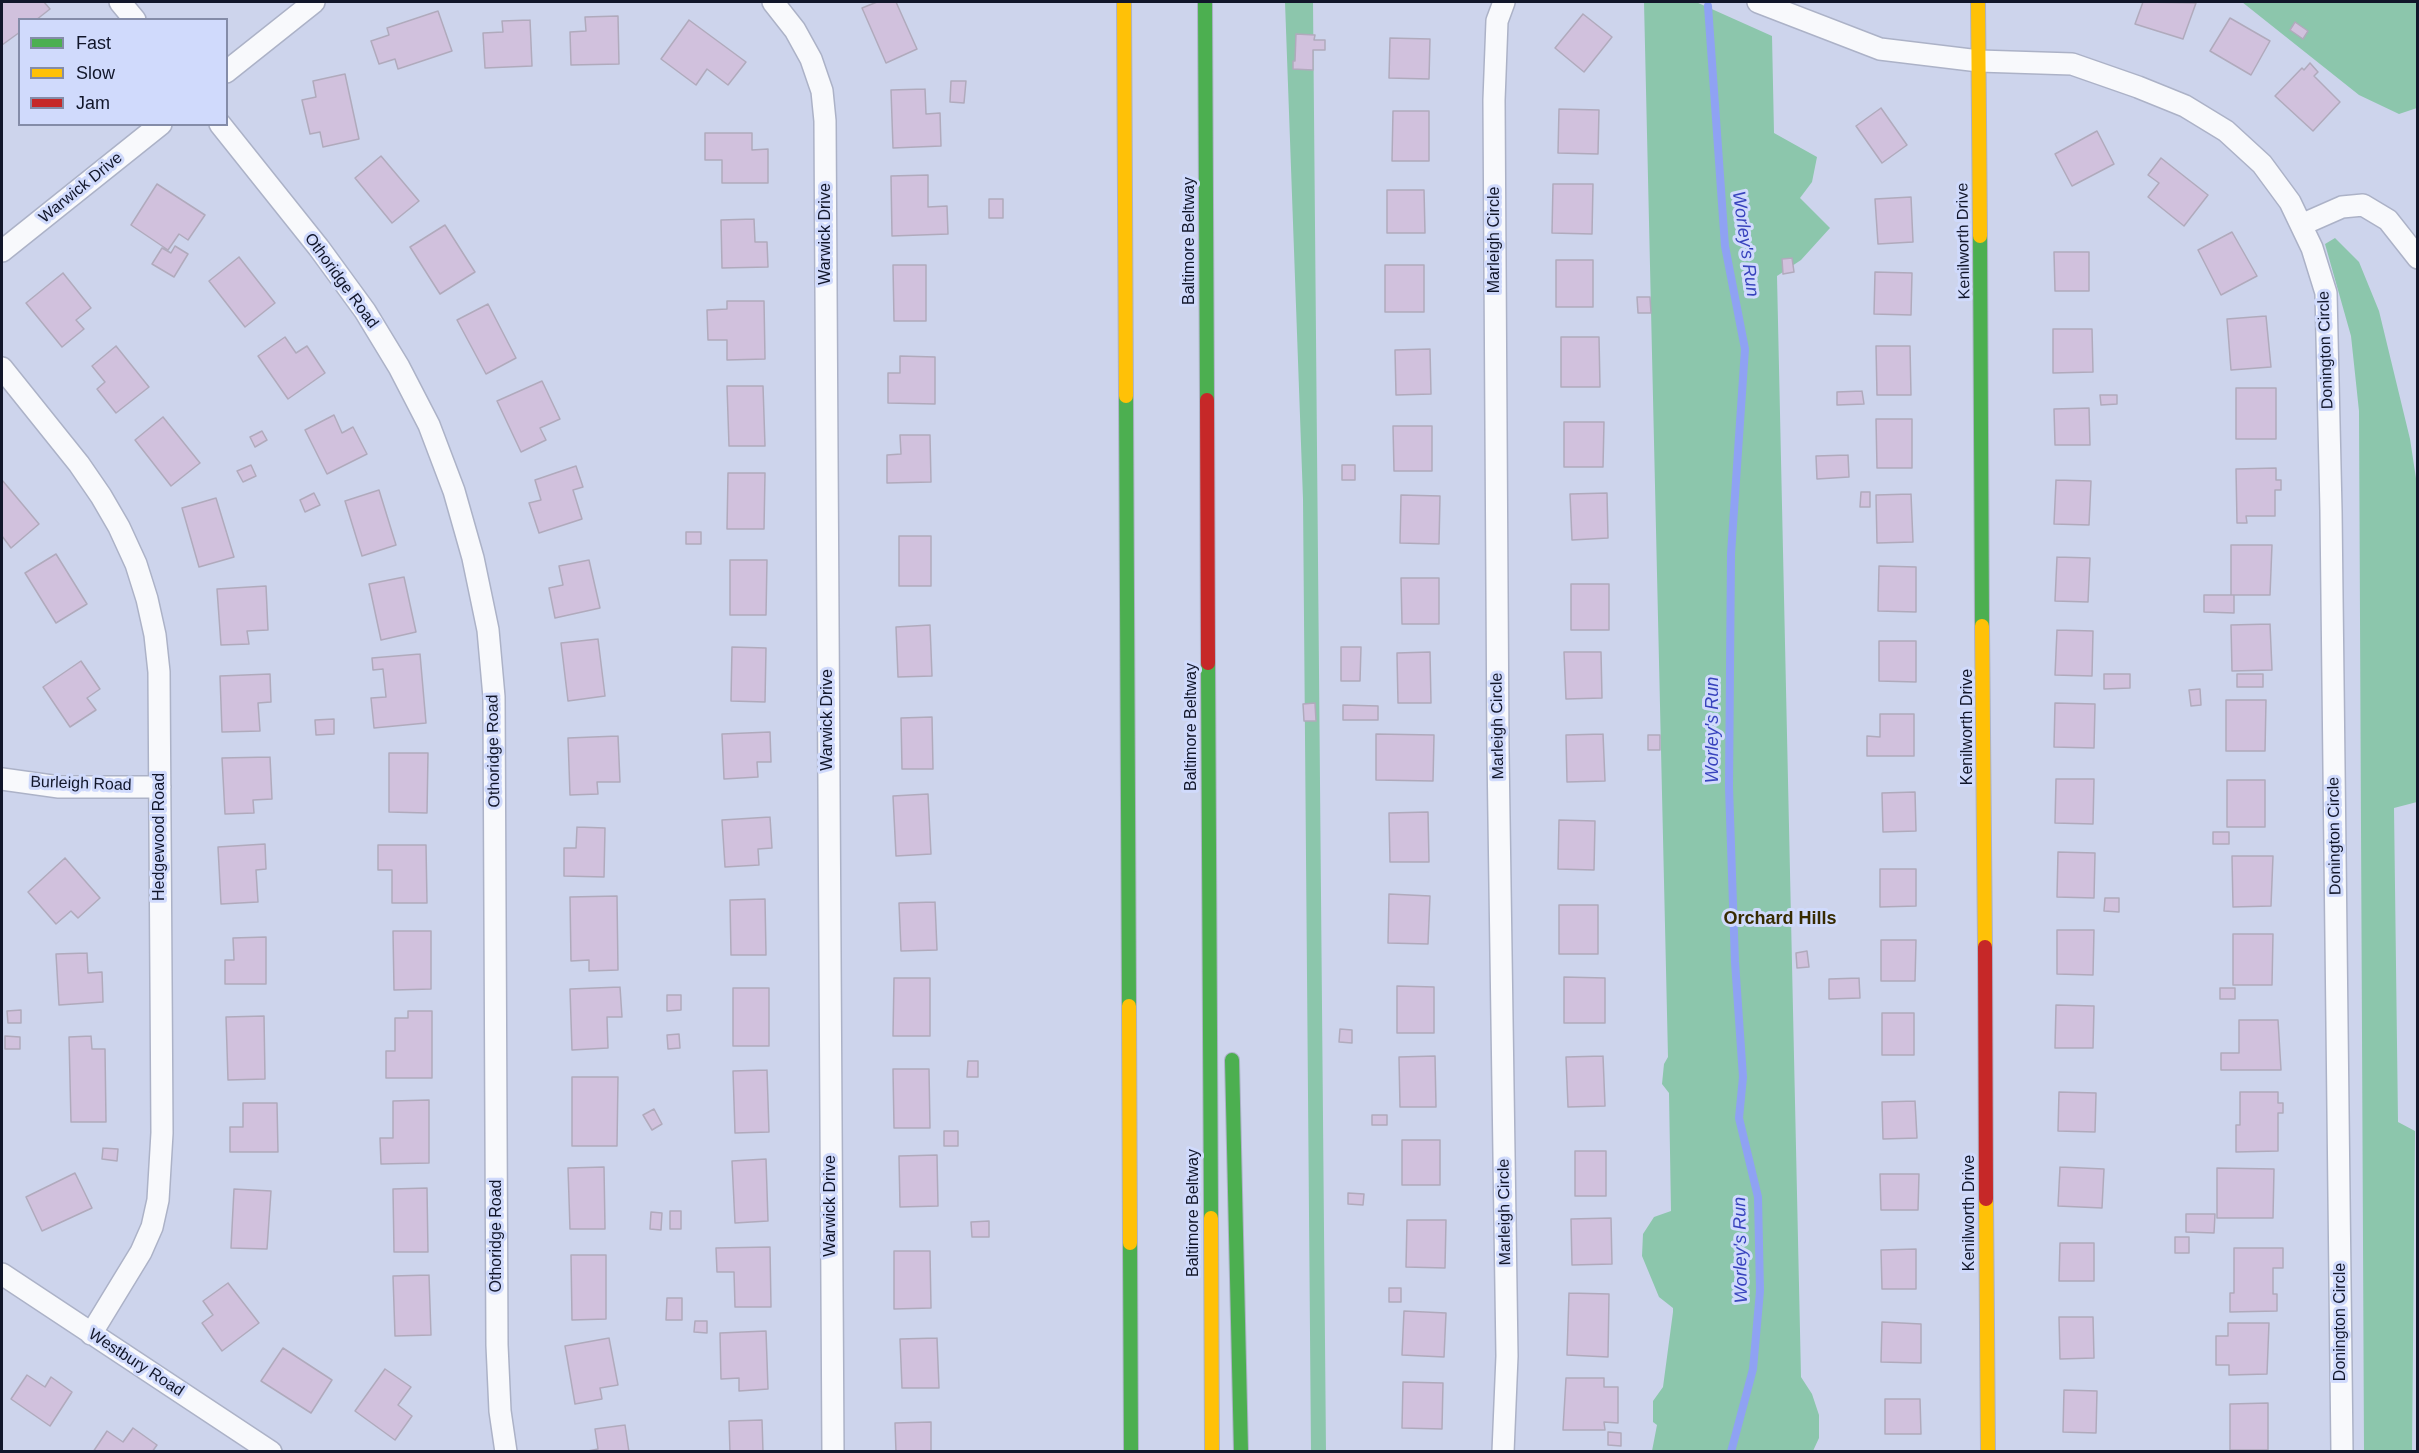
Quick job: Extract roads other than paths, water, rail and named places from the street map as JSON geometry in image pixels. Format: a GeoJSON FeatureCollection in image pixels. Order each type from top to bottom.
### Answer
{"type":"FeatureCollection","features":[{"type":"Feature","properties":{"kind":"main road"},"geometry":{"type":"LineString","coordinates":[[1124,2],[1131,1452]]}},
{"type":"Feature","properties":{"kind":"main road","name":"Baltimore Beltway"},"geometry":{"type":"LineString","coordinates":[[1205,2],[1212,1452]]}},
{"type":"Feature","properties":{"kind":"main road","name":"Kenilworth Drive"},"geometry":{"type":"LineString","coordinates":[[1978,2],[1988,1452]]}},
{"type":"Feature","properties":{"kind":"main road"},"geometry":{"type":"LineString","coordinates":[[1209,843],[1222,886]]}},
{"type":"Feature","properties":{"kind":"main road"},"geometry":{"type":"LineString","coordinates":[[1232,1050],[1241,1452]]}},
{"type":"Feature","properties":{"kind":"street"},"geometry":{"type":"LineString","coordinates":[[120,2],[133,18]]}},
{"type":"Feature","properties":{"kind":"street"},"geometry":{"type":"LineString","coordinates":[[228,70],[314,2]]}},
{"type":"Feature","properties":{"kind":"street","name":"Warwick Drive"},"geometry":{"type":"LineString","coordinates":[[774,2],[795,30],[811,59],[822,90],[825,121],[833,1452]]}},
{"type":"Feature","properties":{"kind":"street","name":"Marleigh Circle"},"geometry":{"type":"LineString","coordinates":[[1503,1452],[1507,1356],[1498,751],[1494,100],[1497,21],[1504,2]]}},
{"type":"Feature","properties":{"kind":"street"},"geometry":{"type":"LineString","coordinates":[[1758,2],[1880,49],[1979,61]]}},
{"type":"Feature","properties":{"kind":"street","name":"Donington Circle"},"geometry":{"type":"LineString","coordinates":[[1979,61],[2072,64],[2185,106],[2226,130],[2262,164],[2290,202],[2312,248],[2326,293],[2331,511],[2342,1452]]}},
{"type":"Feature","properties":{"kind":"street","name":"Warwick Drive"},"geometry":{"type":"LineString","coordinates":[[2,251],[158,126]]}},
{"type":"Feature","properties":{"kind":"street","name":"Othoridge Road"},"geometry":{"type":"LineString","coordinates":[[222,126],[319,248],[365,311],[399,366],[429,425],[450,480],[473,558],[488,630],[494,697],[497,1345],[500,1411],[506,1452]]}},
{"type":"Feature","properties":{"kind":"street"},"geometry":{"type":"LineString","coordinates":[[2301,225],[2342,207],[2363,205],[2388,220],[2418,258]]}},
{"type":"Feature","properties":{"kind":"street","name":"Hedgewood Road"},"geometry":{"type":"LineString","coordinates":[[2,368],[79,464],[101,496],[136,564],[155,635],[159,672],[162,1134],[158,1200],[152,1227],[141,1252],[91,1334]]}},
{"type":"Feature","properties":{"kind":"street","name":"Burleigh Road"},"geometry":{"type":"LineString","coordinates":[[2,778],[59,787],[160,787]]}},
{"type":"Feature","properties":{"kind":"street","name":"Westbury Road"},"geometry":{"type":"LineString","coordinates":[[2,1274],[271,1452]]}},
{"type":"Feature","properties":{"kind":"waterway","name":"Worley's Run"},"geometry":{"type":"LineString","coordinates":[[1708,6],[1725,246],[1745,349],[1731,554],[1729,787],[1735,962],[1743,1077],[1739,1118],[1758,1197],[1760,1291],[1753,1369],[1731,1452]]}},
{"type":"Feature","properties":{"kind":"district","name":"Orchard Hills"},"geometry":{"type":"Point","coordinates":[1780,919]}}]}
